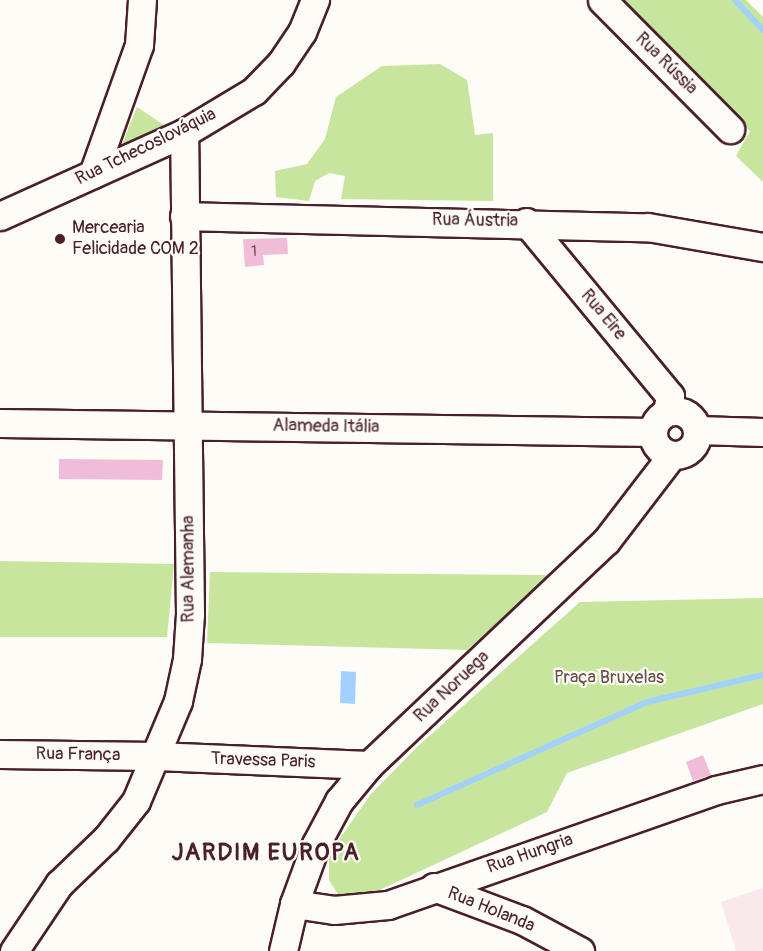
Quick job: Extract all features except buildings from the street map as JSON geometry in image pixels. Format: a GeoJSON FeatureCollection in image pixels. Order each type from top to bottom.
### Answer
{"type":"FeatureCollection","features":[{"type":"Feature","properties":{"kind":"street"},"geometry":{"type":"LineString","coordinates":[[93,174],[139,45],[142,0]]}},
{"type":"Feature","properties":{"kind":"street","name":"Rua Tchecoslováquia"},"geometry":{"type":"LineString","coordinates":[[0,216],[184,133],[254,91],[281,63],[302,32],[315,0]]}},
{"type":"Feature","properties":{"kind":"street","name":"Rua Rússia"},"geometry":{"type":"LineString","coordinates":[[602,0],[730,129]]}},
{"type":"Feature","properties":{"kind":"street","name":"Rua Alemanha"},"geometry":{"type":"LineString","coordinates":[[14,951],[58,884],[106,839],[136,801],[178,701],[187,659],[190,614],[184,133]]}},
{"type":"Feature","properties":{"kind":"street","name":"Rua Áustria"},"geometry":{"type":"LineString","coordinates":[[184,216],[526,222],[648,227],[763,247]]}},
{"type":"Feature","properties":{"kind":"street","name":"Rua Eire"},"geometry":{"type":"LineString","coordinates":[[526,222],[669,396],[660,422]]}},
{"type":"Feature","properties":{"kind":"street"},"geometry":{"type":"LineString","coordinates":[[673,410],[692,417],[697,430],[697,436],[691,448],[672,455],[656,445],[660,422],[673,410]]}},
{"type":"Feature","properties":{"kind":"street","name":"Alameda Itália"},"geometry":{"type":"LineString","coordinates":[[0,423],[188,425],[660,422]]}},
{"type":"Feature","properties":{"kind":"street"},"geometry":{"type":"LineString","coordinates":[[697,430],[763,432]]}},
{"type":"Feature","properties":{"kind":"street","name":"Rua Noruega"},"geometry":{"type":"LineString","coordinates":[[283,951],[294,904],[316,844],[339,801],[369,765],[606,541],[672,455]]}},
{"type":"Feature","properties":{"kind":"street","name":"Rua França"},"geometry":{"type":"LineString","coordinates":[[0,754],[156,756]]}},
{"type":"Feature","properties":{"kind":"street","name":"Travessa Paris"},"geometry":{"type":"LineString","coordinates":[[156,756],[369,765]]}},
{"type":"Feature","properties":{"kind":"street","name":"Rua Hungria"},"geometry":{"type":"LineString","coordinates":[[294,904],[334,910],[388,905],[716,790],[763,779]]}},
{"type":"Feature","properties":{"kind":"street","name":"Rua Holanda"},"geometry":{"type":"LineString","coordinates":[[434,887],[522,920],[580,951]]}},
{"type":"Feature","properties":{"kind":"shaded area"},"geometry":{"type":"Polygon","coordinates":[[[763,888],[763,951],[736,951],[721,902],[763,888]]]}},
{"type":"Feature","properties":{"kind":"green space"},"geometry":{"type":"Polygon","coordinates":[[[619,0],[746,0],[763,17],[763,182],[736,156],[750,131],[619,0]]]}},
{"type":"Feature","properties":{"kind":"green space"},"geometry":{"type":"Polygon","coordinates":[[[440,64],[467,80],[475,135],[493,133],[493,201],[341,199],[345,176],[329,173],[315,181],[309,201],[276,197],[275,171],[307,164],[325,139],[336,97],[382,66],[440,64]]]}},
{"type":"Feature","properties":{"kind":"green space"},"geometry":{"type":"Polygon","coordinates":[[[137,107],[164,125],[120,149],[137,107]]]}},
{"type":"Feature","properties":{"kind":"green space"},"geometry":{"type":"Polygon","coordinates":[[[0,561],[174,564],[167,637],[0,637],[0,561]]]}},
{"type":"Feature","properties":{"kind":"green space"},"geometry":{"type":"Polygon","coordinates":[[[210,572],[550,575],[467,650],[207,643],[210,572]]]}},
{"type":"Feature","properties":{"kind":"green space","name":"Praça Bruxelas"},"geometry":{"type":"Polygon","coordinates":[[[763,598],[763,704],[567,773],[547,812],[371,894],[339,896],[329,880],[329,854],[371,794],[418,746],[580,602],[763,598]]]}},
{"type":"Feature","properties":{"kind":"water"},"geometry":{"type":"Polygon","coordinates":[[[341,671],[356,672],[355,704],[340,703],[341,671]]]}},
{"type":"Feature","properties":{"kind":"waterway"},"geometry":{"type":"LineString","coordinates":[[735,0],[763,30]]}},
{"type":"Feature","properties":{"kind":"waterway"},"geometry":{"type":"LineString","coordinates":[[417,805],[647,702],[763,675]]}},
{"type":"Feature","properties":{"kind":"place","name":"Mercearia Felicidade COM 2"},"geometry":{"type":"Point","coordinates":[60,239]}},
{"type":"Feature","properties":{"kind":"district","name":"JARDIM EUROPA"},"geometry":{"type":"Point","coordinates":[266,853]}}]}
